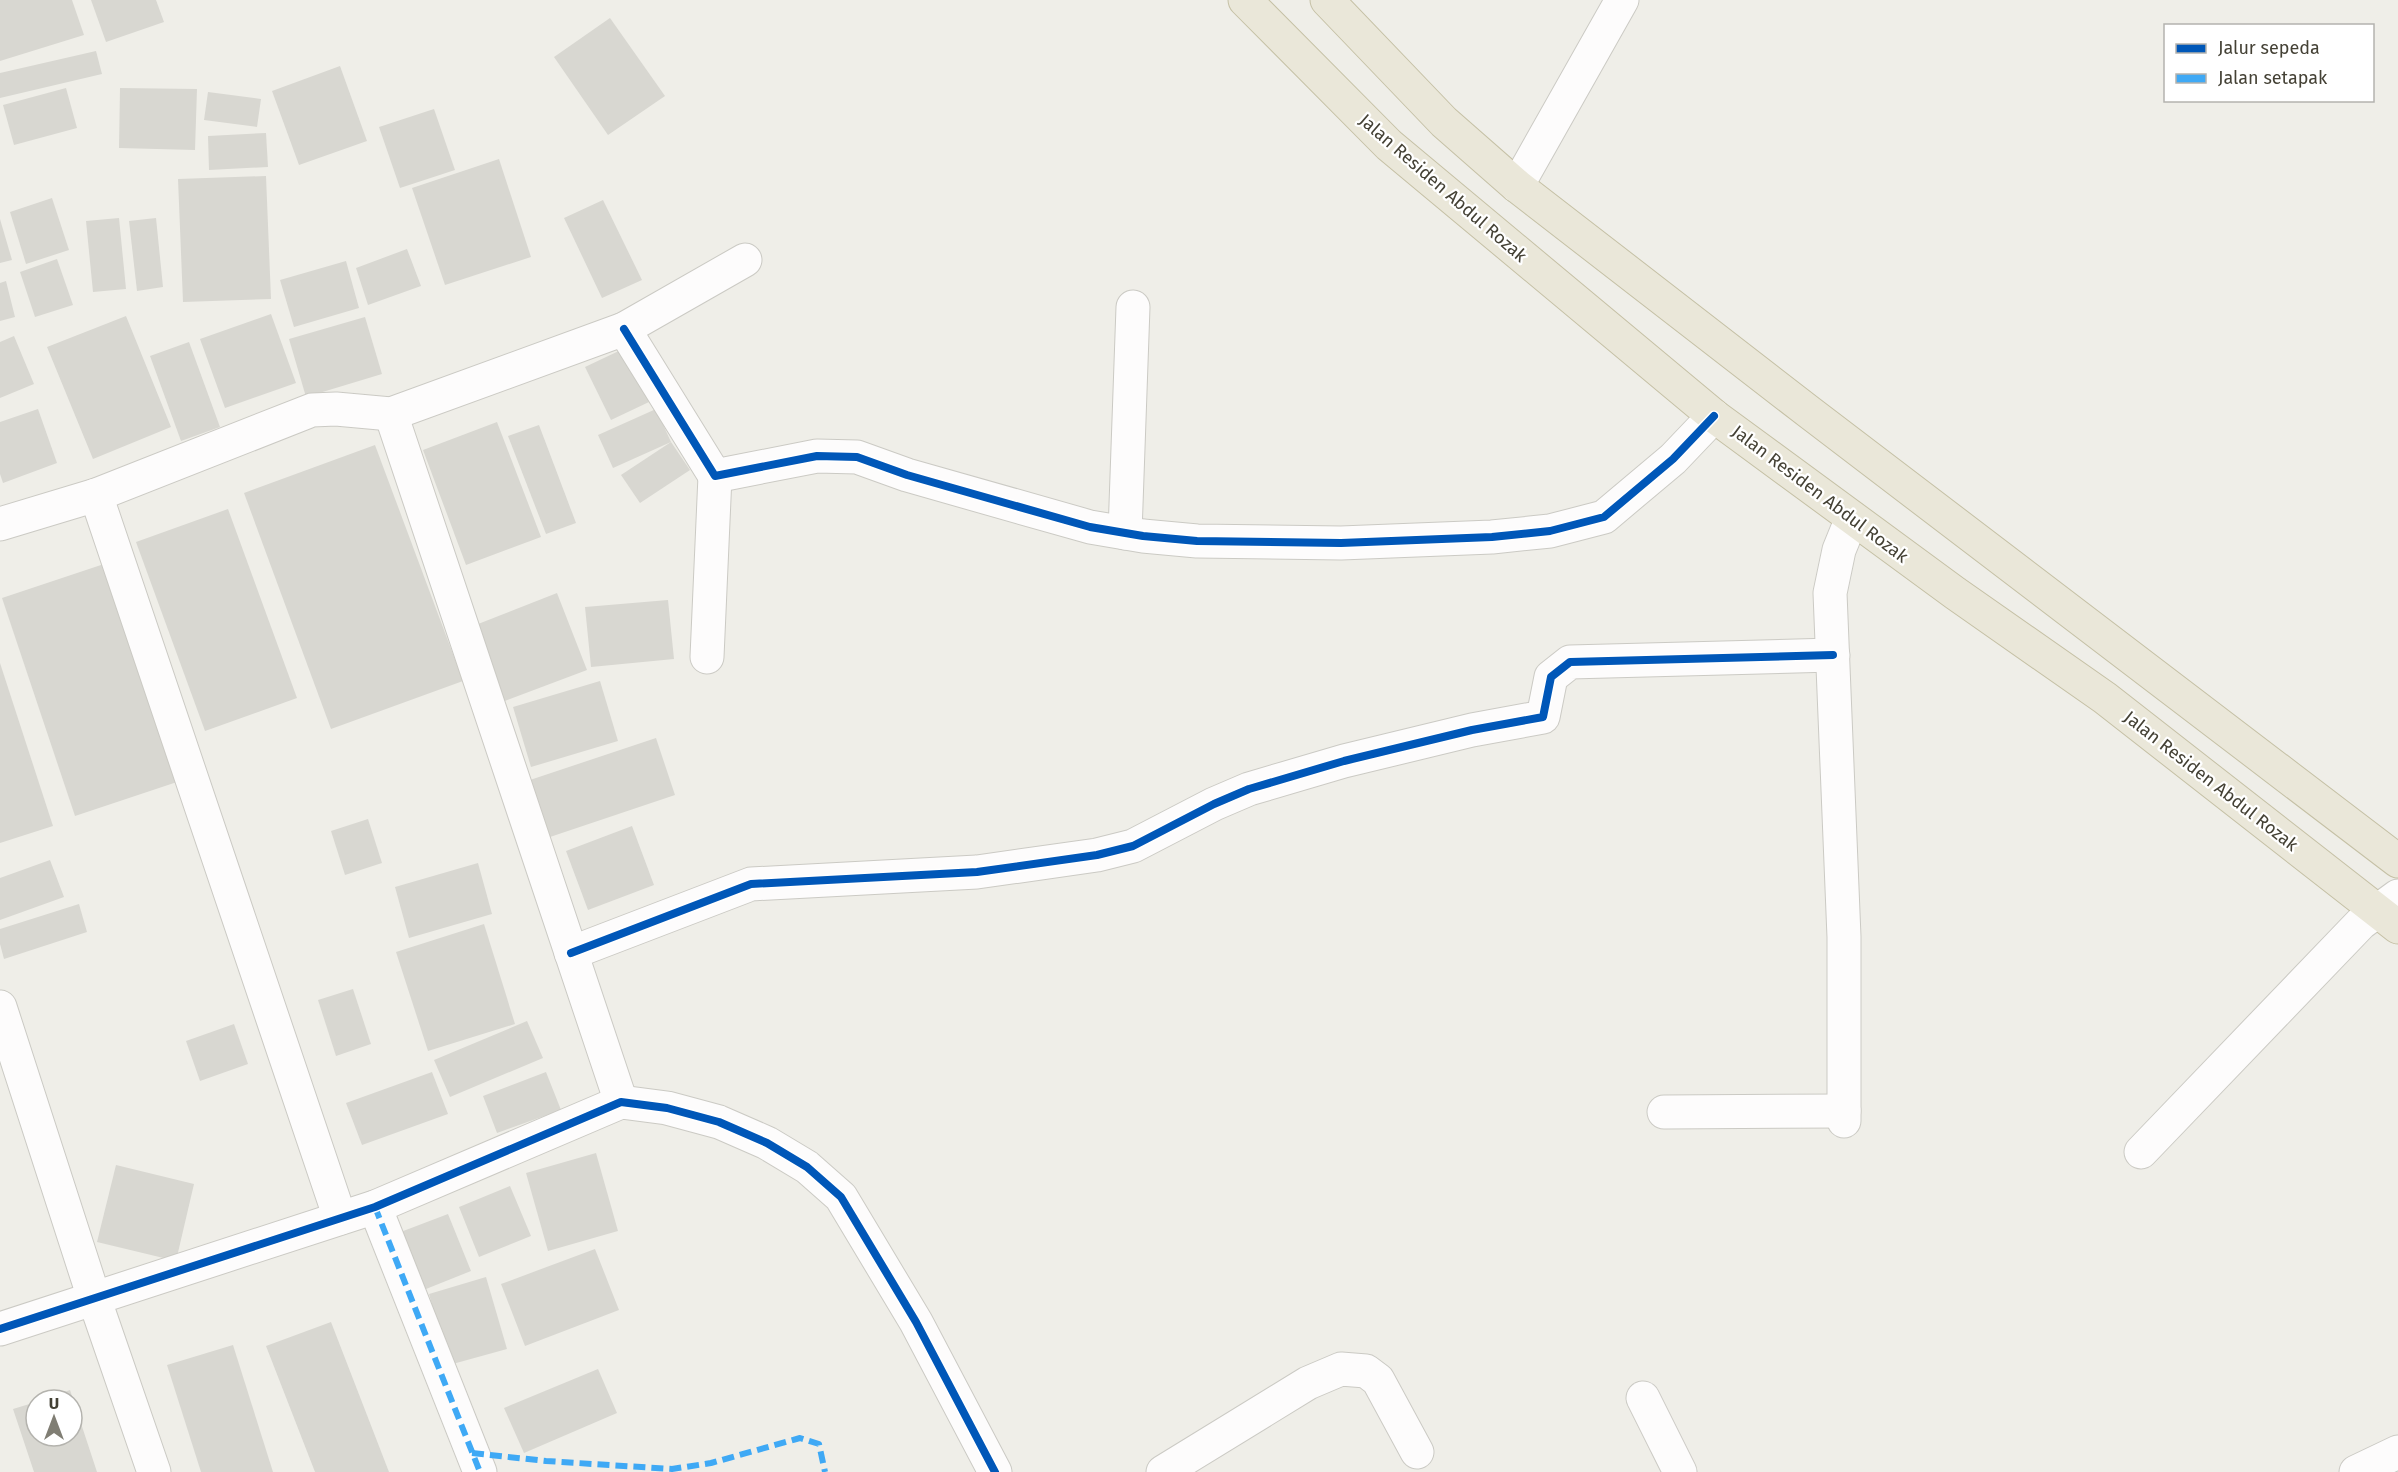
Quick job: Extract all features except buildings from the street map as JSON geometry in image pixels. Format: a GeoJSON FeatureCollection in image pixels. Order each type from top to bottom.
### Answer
{"type":"FeatureCollection","features":[{"type":"Feature","properties":{"kind":"highway","name":"Jalan Residen Abdul Rozak"},"geometry":{"type":"LineString","coordinates":[[1245,0],[1389,145],[1714,416],[1852,519],[2105,698],[2391,911]]}},
{"type":"Feature","properties":{"kind":"highway"},"geometry":{"type":"LineString","coordinates":[[1327,0],[1444,122],[1517,186],[1809,412],[2398,861]]}},
{"type":"Feature","properties":{"kind":"street"},"geometry":{"type":"LineString","coordinates":[[1517,186],[1622,0]]}},
{"type":"Feature","properties":{"kind":"street"},"geometry":{"type":"LineString","coordinates":[[0,524],[96,495],[312,410],[336,409],[391,414],[624,329],[745,260]]}},
{"type":"Feature","properties":{"kind":"street"},"geometry":{"type":"LineString","coordinates":[[1125,533],[1133,307]]}},
{"type":"Feature","properties":{"kind":"street"},"geometry":{"type":"LineString","coordinates":[[624,329],[715,476],[707,657]]}},
{"type":"Feature","properties":{"kind":"street"},"geometry":{"type":"LineString","coordinates":[[391,414],[621,1102]]}},
{"type":"Feature","properties":{"kind":"street"},"geometry":{"type":"LineString","coordinates":[[715,476],[817,456],[857,457],[907,475],[1090,527],[1125,533],[1197,541],[1341,543],[1492,537],[1550,531],[1604,517],[1673,459],[1714,416]]}},
{"type":"Feature","properties":{"kind":"street"},"geometry":{"type":"LineString","coordinates":[[96,495],[340,1218]]}},
{"type":"Feature","properties":{"kind":"street"},"geometry":{"type":"LineString","coordinates":[[1664,1112],[1844,1116],[1844,937],[1830,593],[1839,550],[1852,519]]}},
{"type":"Feature","properties":{"kind":"street"},"geometry":{"type":"LineString","coordinates":[[571,953],[751,884],[977,872],[1088,857],[1132,846],[1214,804],[1249,789],[1355,758],[1472,730],[1543,717],[1551,677],[1570,662],[1833,655]]}},
{"type":"Feature","properties":{"kind":"street"},"geometry":{"type":"LineString","coordinates":[[2140,1152],[2391,911]]}},
{"type":"Feature","properties":{"kind":"street"},"geometry":{"type":"LineString","coordinates":[[0,1007],[94,1298],[154,1472]]}},
{"type":"Feature","properties":{"kind":"street"},"geometry":{"type":"LineString","coordinates":[[0,1329],[375,1207],[621,1102],[667,1108],[720,1122],[767,1143],[807,1167],[841,1197],[854,1215],[916,1322],[995,1472]]}},
{"type":"Feature","properties":{"kind":"street"},"geometry":{"type":"LineString","coordinates":[[375,1207],[480,1472]]}},
{"type":"Feature","properties":{"kind":"street"},"geometry":{"type":"LineString","coordinates":[[1163,1472],[1308,1383],[1341,1369],[1366,1371],[1378,1380],[1417,1452]]}},
{"type":"Feature","properties":{"kind":"street"},"geometry":{"type":"LineString","coordinates":[[1643,1398],[1680,1472]]}},
{"type":"Feature","properties":{"kind":"street"},"geometry":{"type":"LineString","coordinates":[[2356,1472],[2398,1452]]}},
{"type":"Feature","properties":{"kind":"marked path"},"geometry":{"type":"LineString","coordinates":[[375,1207],[480,1472]]}},
{"type":"Feature","properties":{"kind":"marked path"},"geometry":{"type":"LineString","coordinates":[[472,1453],[546,1461],[672,1469],[711,1463],[800,1438],[819,1444],[825,1472]]}},
{"type":"Feature","properties":{"kind":"cycle path"},"geometry":{"type":"LineString","coordinates":[[624,329],[715,476],[817,456],[857,457],[907,475],[1090,527],[1143,536],[1197,541],[1341,543],[1492,537],[1550,531],[1604,517],[1673,459],[1714,416]]}},
{"type":"Feature","properties":{"kind":"cycle path"},"geometry":{"type":"LineString","coordinates":[[571,953],[751,884],[977,872],[1097,855],[1133,846],[1214,804],[1249,789],[1344,761],[1472,730],[1543,717],[1551,677],[1570,662],[1833,655]]}},
{"type":"Feature","properties":{"kind":"cycle path"},"geometry":{"type":"LineString","coordinates":[[0,1329],[375,1207],[621,1102],[667,1108],[719,1122],[767,1143],[807,1167],[841,1197],[916,1322],[995,1472]]}}]}
